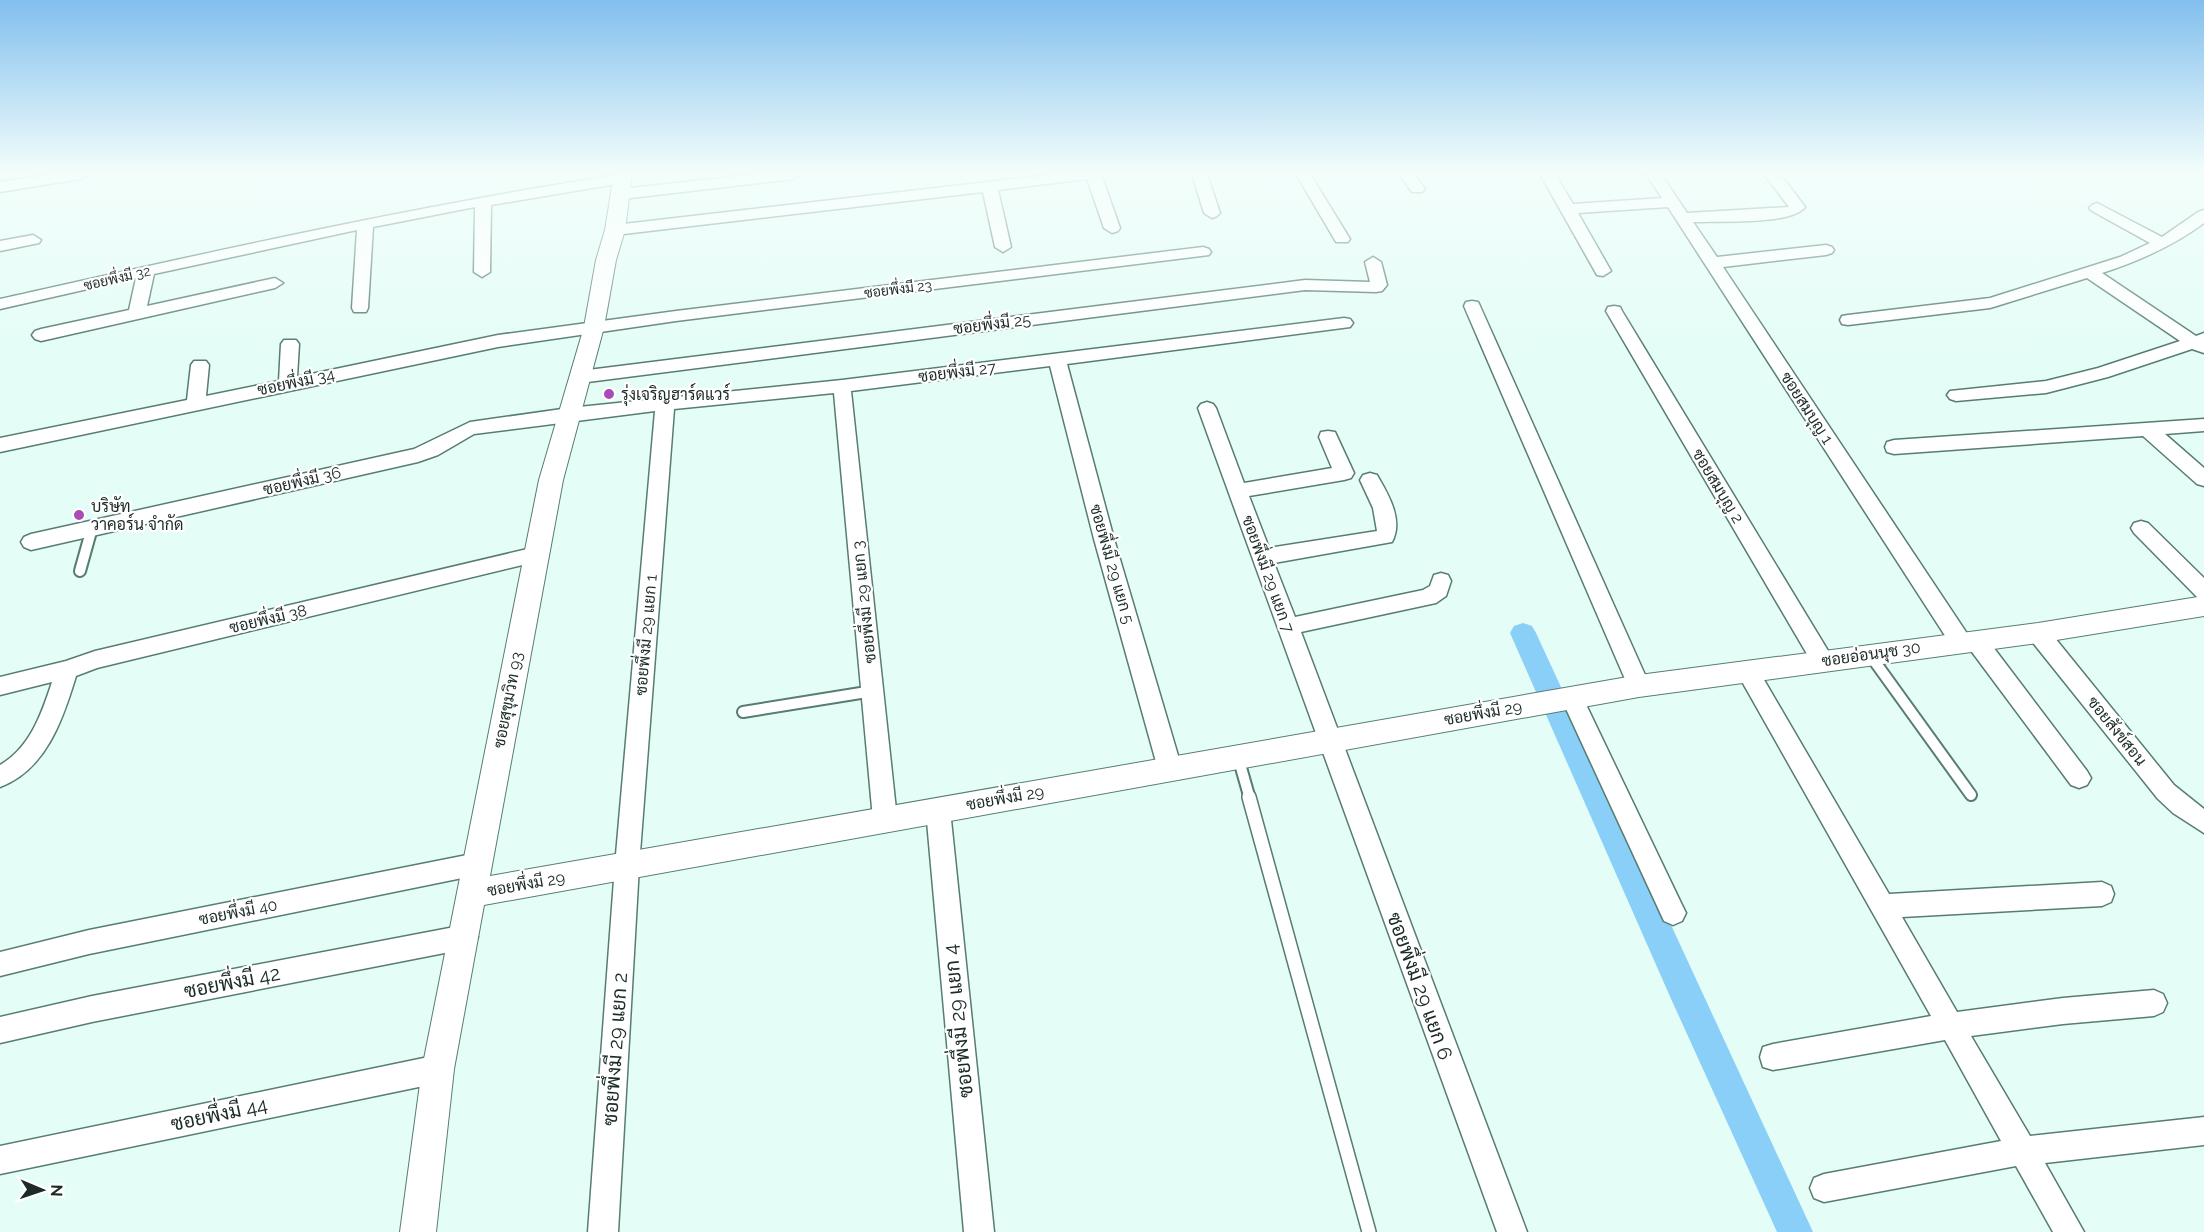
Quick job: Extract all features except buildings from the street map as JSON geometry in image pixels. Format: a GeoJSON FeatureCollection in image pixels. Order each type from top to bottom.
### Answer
{"type":"FeatureCollection","features":[{"type":"Feature","properties":{"kind":"street","name":"ซอยพึ่งมี 32"},"geometry":{"type":"LineString","coordinates":[[0,304],[335,231]]}},
{"type":"Feature","properties":{"kind":"street"},"geometry":{"type":"LineString","coordinates":[[360,308],[365,231]]}},
{"type":"Feature","properties":{"kind":"street"},"geometry":{"type":"LineString","coordinates":[[482,272],[483,231]]}},
{"type":"Feature","properties":{"kind":"street","name":"ซอยสุขุมวิท 93"},"geometry":{"type":"LineString","coordinates":[[417,1232],[438,1069],[465,937],[471,893],[536,555],[551,480],[594,327],[606,260],[615,231]]}},
{"type":"Feature","properties":{"kind":"street"},"geometry":{"type":"LineString","coordinates":[[999,231],[1003,247]]}},
{"type":"Feature","properties":{"kind":"street"},"geometry":{"type":"LineString","coordinates":[[1337,231],[1342,239]]}},
{"type":"Feature","properties":{"kind":"street"},"geometry":{"type":"LineString","coordinates":[[1581,231],[1603,271]]}},
{"type":"Feature","properties":{"kind":"street","name":"ซอยสมบุญ 1"},"geometry":{"type":"LineString","coordinates":[[1691,231],[1968,641],[2079,778]]}},
{"type":"Feature","properties":{"kind":"street"},"geometry":{"type":"LineString","coordinates":[[2141,231],[2162,243]]}},
{"type":"Feature","properties":{"kind":"street"},"geometry":{"type":"LineString","coordinates":[[1848,320],[1990,303],[2090,273],[2162,243],[2182,231]]}},
{"type":"Feature","properties":{"kind":"street"},"geometry":{"type":"LineString","coordinates":[[0,246],[33,240]]}},
{"type":"Feature","properties":{"kind":"street"},"geometry":{"type":"LineString","coordinates":[[1712,263],[1826,250]]}},
{"type":"Feature","properties":{"kind":"street","name":"ซอยพึ่งมี 23"},"geometry":{"type":"LineString","coordinates":[[594,327],[1203,252]]}},
{"type":"Feature","properties":{"kind":"street","name":"ซอยพึ่งมี 25"},"geometry":{"type":"LineString","coordinates":[[580,377],[1305,285],[1376,287],[1379,282],[1373,262]]}},
{"type":"Feature","properties":{"kind":"street"},"geometry":{"type":"LineString","coordinates":[[137,314],[146,272]]}},
{"type":"Feature","properties":{"kind":"street"},"geometry":{"type":"LineString","coordinates":[[2090,273],[2201,344]]}},
{"type":"Feature","properties":{"kind":"street"},"geometry":{"type":"LineString","coordinates":[[41,335],[275,283]]}},
{"type":"Feature","properties":{"kind":"street"},"geometry":{"type":"LineString","coordinates":[[1472,306],[1639,686]]}},
{"type":"Feature","properties":{"kind":"street","name":"ซอยสมบุญ 2"},"geometry":{"type":"LineString","coordinates":[[1614,311],[1822,660]]}},
{"type":"Feature","properties":{"kind":"street","name":"ซอยพึ่งมี 27"},"geometry":{"type":"LineString","coordinates":[[569,414],[842,386],[1344,323]]}},
{"type":"Feature","properties":{"kind":"street","name":"ซอยพึ่งมี 34"},"geometry":{"type":"LineString","coordinates":[[0,445],[469,346],[594,327]]}},
{"type":"Feature","properties":{"kind":"street"},"geometry":{"type":"LineString","coordinates":[[288,384],[290,344]]}},
{"type":"Feature","properties":{"kind":"street"},"geometry":{"type":"LineString","coordinates":[[1956,395],[2046,387],[2201,344]]}},
{"type":"Feature","properties":{"kind":"street","name":"ซอยพึ่งมี 29 แยก 5"},"geometry":{"type":"LineString","coordinates":[[1057,360],[1107,550],[1170,768]]}},
{"type":"Feature","properties":{"kind":"street"},"geometry":{"type":"LineString","coordinates":[[196,403],[200,365]]}},
{"type":"Feature","properties":{"kind":"street","name":"ซอยพึ่งมี 29 แยก 3"},"geometry":{"type":"LineString","coordinates":[[842,386],[885,819]]}},
{"type":"Feature","properties":{"kind":"street","name":"ซอยพึ่งมี 29 แยก 1"},"geometry":{"type":"LineString","coordinates":[[627,866],[665,405]]}},
{"type":"Feature","properties":{"kind":"street","name":"ซอยพึ่งมี 29 แยก 7"},"geometry":{"type":"LineString","coordinates":[[1207,408],[1328,740]]}},
{"type":"Feature","properties":{"kind":"street","name":"ซอยพึ่งมี 36"},"geometry":{"type":"LineString","coordinates":[[31,542],[418,455],[470,428],[569,414]]}},
{"type":"Feature","properties":{"kind":"street"},"geometry":{"type":"LineString","coordinates":[[1894,447],[2204,426]]}},
{"type":"Feature","properties":{"kind":"street"},"geometry":{"type":"LineString","coordinates":[[2148,430],[2204,479]]}},
{"type":"Feature","properties":{"kind":"street"},"geometry":{"type":"LineString","coordinates":[[1237,490],[1344,473],[1328,437]]}},
{"type":"Feature","properties":{"kind":"street"},"geometry":{"type":"LineString","coordinates":[[1262,558],[1385,537],[1388,531],[1385,516],[1370,480]]}},
{"type":"Feature","properties":{"kind":"street"},"geometry":{"type":"LineString","coordinates":[[2141,528],[2204,591]]}},
{"type":"Feature","properties":{"kind":"street","name":"ซอยพึ่งมี 38"},"geometry":{"type":"LineString","coordinates":[[0,686],[67,670],[95,660],[536,555]]}},
{"type":"Feature","properties":{"kind":"street"},"geometry":{"type":"LineString","coordinates":[[1287,627],[1429,597],[1439,590],[1441,581]]}},
{"type":"Feature","properties":{"kind":"street","name":"ซอยอ่อนนุช 30"},"geometry":{"type":"LineString","coordinates":[[1558,700],[1822,660],[2038,633],[2204,606]]}},
{"type":"Feature","properties":{"kind":"street","name":"ซอยสังข์สอน"},"geometry":{"type":"LineString","coordinates":[[2038,633],[2166,792],[2204,822]]}},
{"type":"Feature","properties":{"kind":"street"},"geometry":{"type":"LineString","coordinates":[[0,777],[18,767],[46,728],[67,670]]}},
{"type":"Feature","properties":{"kind":"street"},"geometry":{"type":"LineString","coordinates":[[1748,672],[2068,1232]]}},
{"type":"Feature","properties":{"kind":"street"},"geometry":{"type":"LineString","coordinates":[[1558,700],[1673,914]]}},
{"type":"Feature","properties":{"kind":"street","name":"ซอยพึ่งมี 29"},"geometry":{"type":"LineString","coordinates":[[471,893],[1558,700]]}},
{"type":"Feature","properties":{"kind":"street","name":"ซอยพึ่งมี 29 แยก 6"},"geometry":{"type":"LineString","coordinates":[[1328,740],[1512,1232]]}},
{"type":"Feature","properties":{"kind":"street","name":"ซอยพึ่งมี 29 แยก 4"},"geometry":{"type":"LineString","coordinates":[[938,810],[979,1232]]}},
{"type":"Feature","properties":{"kind":"street","name":"ซอยพึ่งมี 40"},"geometry":{"type":"LineString","coordinates":[[0,964],[89,942],[477,864]]}},
{"type":"Feature","properties":{"kind":"street","name":"ซอยพึ่งมี 29 แยก 2"},"geometry":{"type":"LineString","coordinates":[[603,1232],[627,866]]}},
{"type":"Feature","properties":{"kind":"street"},"geometry":{"type":"LineString","coordinates":[[1882,906],[2102,894]]}},
{"type":"Feature","properties":{"kind":"street","name":"ซอยพึ่งมี 42"},"geometry":{"type":"LineString","coordinates":[[0,1030],[92,1008],[465,937]]}},
{"type":"Feature","properties":{"kind":"street"},"geometry":{"type":"LineString","coordinates":[[1773,1057],[1950,1026],[2063,1011],[2154,1003]]}},
{"type":"Feature","properties":{"kind":"street","name":"ซอยพึ่งมี 44"},"geometry":{"type":"LineString","coordinates":[[0,1160],[438,1069]]}},
{"type":"Feature","properties":{"kind":"street"},"geometry":{"type":"LineString","coordinates":[[1824,1188],[2022,1151],[2204,1131]]}},
{"type":"Feature","properties":{"kind":"lane"},"geometry":{"type":"LineString","coordinates":[[80,571],[92,528]]}},
{"type":"Feature","properties":{"kind":"lane"},"geometry":{"type":"LineString","coordinates":[[1870,654],[1971,795]]}},
{"type":"Feature","properties":{"kind":"lane"},"geometry":{"type":"LineString","coordinates":[[742,712],[873,691]]}},
{"type":"Feature","properties":{"kind":"lane"},"geometry":{"type":"LineString","coordinates":[[1238,756],[1369,1232]]}},
{"type":"Feature","properties":{"kind":"waterway"},"geometry":{"type":"LineString","coordinates":[[1523,633],[1683,990],[1795,1232]]}},
{"type":"Feature","properties":{"kind":"place","name":"รุ่งเจริญฮาร์ดแวร์"},"geometry":{"type":"Point","coordinates":[609,394]}},
{"type":"Feature","properties":{"kind":"place","name":"บริษัท วาคอร์น จำกัด"},"geometry":{"type":"Point","coordinates":[79,515]}}]}
